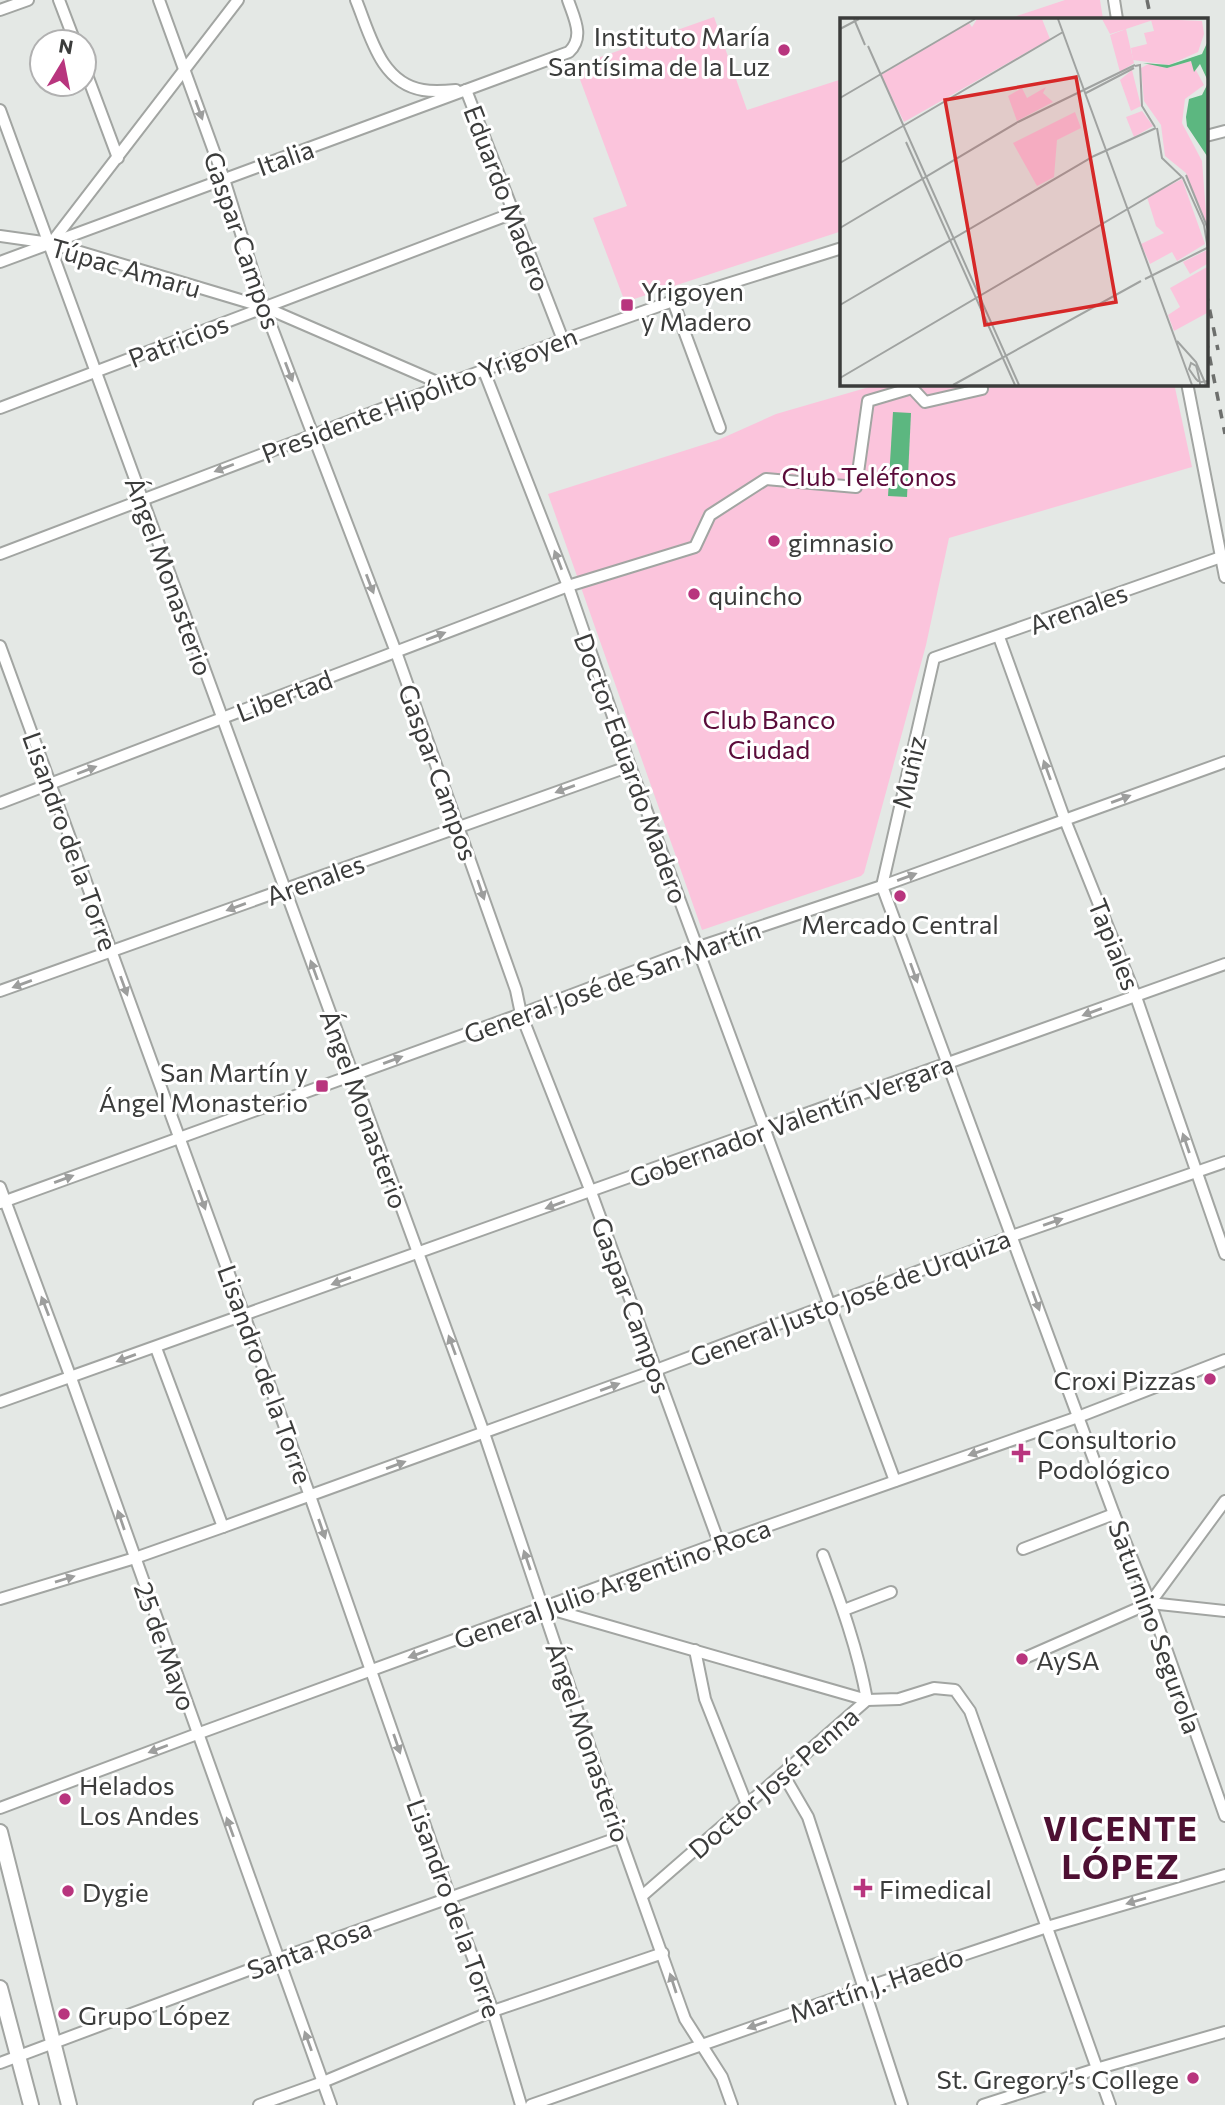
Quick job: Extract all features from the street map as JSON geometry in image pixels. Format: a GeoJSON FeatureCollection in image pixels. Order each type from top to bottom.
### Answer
{"type":"FeatureCollection","features":[{"type":"Feature","properties":{"kind":"main road"},"geometry":{"type":"LineString","coordinates":[[0,1832],[69,2105]]}},
{"type":"Feature","properties":{"kind":"main road"},"geometry":{"type":"LineString","coordinates":[[0,1988],[31,2105]]}},
{"type":"Feature","properties":{"kind":"street"},"geometry":{"type":"LineString","coordinates":[[0,10],[27,0]]}},
{"type":"Feature","properties":{"kind":"street"},"geometry":{"type":"LineString","coordinates":[[59,0],[70,28]]}},
{"type":"Feature","properties":{"kind":"street","name":"Gaspar Campos"},"geometry":{"type":"LineString","coordinates":[[159,0],[225,179],[264,307],[396,652],[516,990],[522,1014],[591,1192],[719,1544]]}},
{"type":"Feature","properties":{"kind":"street"},"geometry":{"type":"LineString","coordinates":[[50,243],[238,0]]}},
{"type":"Feature","properties":{"kind":"street","name":"Eduardo Madero"},"geometry":{"type":"LineString","coordinates":[[356,0],[380,59],[399,81],[422,90],[466,90],[563,340]]}},
{"type":"Feature","properties":{"kind":"street","name":"Italia"},"geometry":{"type":"LineString","coordinates":[[0,262],[569,52],[578,40],[578,31],[568,0]]}},
{"type":"Feature","properties":{"kind":"street"},"geometry":{"type":"LineString","coordinates":[[1114,0],[1117,18]]}},
{"type":"Feature","properties":{"kind":"street"},"geometry":{"type":"LineString","coordinates":[[96,98],[118,158]]}},
{"type":"Feature","properties":{"kind":"street","name":"Ángel Monasterio"},"geometry":{"type":"LineString","coordinates":[[0,110],[484,1433],[620,1837],[685,2019],[722,2077],[732,2105]]}},
{"type":"Feature","properties":{"kind":"street"},"geometry":{"type":"LineString","coordinates":[[1208,135],[1225,131]]}},
{"type":"Feature","properties":{"kind":"street","name":"Patricios"},"geometry":{"type":"LineString","coordinates":[[0,408],[513,213]]}},
{"type":"Feature","properties":{"kind":"street","name":"Túpac Amaru"},"geometry":{"type":"LineString","coordinates":[[0,236],[50,243],[264,307],[444,386]]}},
{"type":"Feature","properties":{"kind":"street","name":"Presidente Hipólito Yrigoyen"},"geometry":{"type":"LineString","coordinates":[[0,554],[312,433],[563,340],[673,301],[840,249]]}},
{"type":"Feature","properties":{"kind":"street"},"geometry":{"type":"LineString","coordinates":[[673,301],[720,428]]}},
{"type":"Feature","properties":{"kind":"street","name":"Doctor Eduardo Madero"},"geometry":{"type":"LineString","coordinates":[[484,371],[568,586],[629,766],[895,1481]]}},
{"type":"Feature","properties":{"kind":"street"},"geometry":{"type":"LineString","coordinates":[[1187,385],[1225,577]]}},
{"type":"Feature","properties":{"kind":"street","name":"Libertad"},"geometry":{"type":"LineString","coordinates":[[0,803],[568,586],[695,547],[710,514],[766,479],[856,487],[868,401],[912,388],[925,402],[982,389]]}},
{"type":"Feature","properties":{"kind":"street","name":"Arenales"},"geometry":{"type":"LineString","coordinates":[[934,658],[1222,557]]}},
{"type":"Feature","properties":{"kind":"street","name":"Tapiales"},"geometry":{"type":"LineString","coordinates":[[999,637],[1065,820],[1136,997],[1225,1254]]}},
{"type":"Feature","properties":{"kind":"street","name":"Lisandro de la Torre"},"geometry":{"type":"LineString","coordinates":[[0,646],[310,1496],[450,1897],[493,2011],[521,2105]]}},
{"type":"Feature","properties":{"kind":"street","name":"Muñiz"},"geometry":{"type":"LineString","coordinates":[[882,886],[934,658]]}},
{"type":"Feature","properties":{"kind":"street","name":"General José de San Martín"},"geometry":{"type":"LineString","coordinates":[[3,1202],[179,1136],[522,1014],[696,947],[882,886],[1225,762]]}},
{"type":"Feature","properties":{"kind":"street","name":"Arenales"},"geometry":{"type":"LineString","coordinates":[[0,992],[629,766]]}},
{"type":"Feature","properties":{"kind":"street","name":"Saturnino Segurola"},"geometry":{"type":"LineString","coordinates":[[882,886],[1114,1514],[1150,1603],[1225,1816]]}},
{"type":"Feature","properties":{"kind":"street","name":"Gobernador Valentín Vergara"},"geometry":{"type":"LineString","coordinates":[[0,1402],[1225,964]]}},
{"type":"Feature","properties":{"kind":"street","name":"General Justo José de Urquiza"},"geometry":{"type":"LineString","coordinates":[[0,1599],[135,1558],[223,1527],[1012,1237],[1225,1163]]}},
{"type":"Feature","properties":{"kind":"street","name":"25 de Mayo"},"geometry":{"type":"LineString","coordinates":[[0,1186],[3,1202],[71,1378],[331,2105]]}},
{"type":"Feature","properties":{"kind":"street"},"geometry":{"type":"LineString","coordinates":[[156,1348],[223,1527]]}},
{"type":"Feature","properties":{"kind":"street","name":"General Julio Argentino Roca"},"geometry":{"type":"LineString","coordinates":[[0,1808],[543,1607],[1078,1417],[1225,1360]]}},
{"type":"Feature","properties":{"kind":"street"},"geometry":{"type":"LineString","coordinates":[[1150,1603],[1225,1501]]}},
{"type":"Feature","properties":{"kind":"street"},"geometry":{"type":"LineString","coordinates":[[1023,1549],[1114,1514]]}},
{"type":"Feature","properties":{"kind":"street"},"geometry":{"type":"LineString","coordinates":[[543,1607],[867,1700],[844,1610],[823,1555]]}},
{"type":"Feature","properties":{"kind":"street"},"geometry":{"type":"LineString","coordinates":[[844,1610],[891,1592]]}},
{"type":"Feature","properties":{"kind":"street"},"geometry":{"type":"LineString","coordinates":[[1027,1657],[1150,1603],[1225,1611]]}},
{"type":"Feature","properties":{"kind":"street"},"geometry":{"type":"LineString","coordinates":[[695,1650],[705,1699],[747,1805]]}},
{"type":"Feature","properties":{"kind":"street","name":"Doctor José Penna"},"geometry":{"type":"LineString","coordinates":[[642,1896],[867,1700],[900,1699],[934,1688],[956,1690],[970,1711],[1046,1927]]}},
{"type":"Feature","properties":{"kind":"street"},"geometry":{"type":"LineString","coordinates":[[783,1774],[808,1817],[902,2105]]}},
{"type":"Feature","properties":{"kind":"street","name":"Santa Rosa"},"geometry":{"type":"LineString","coordinates":[[0,2063],[278,1959],[620,1837]]}},
{"type":"Feature","properties":{"kind":"street","name":"Martín J. Haedo"},"geometry":{"type":"LineString","coordinates":[[531,2105],[1046,1927],[1225,1875]]}},
{"type":"Feature","properties":{"kind":"street"},"geometry":{"type":"LineString","coordinates":[[1046,1927],[1110,2105]]}},
{"type":"Feature","properties":{"kind":"street"},"geometry":{"type":"LineString","coordinates":[[259,2105],[323,2082],[493,2011],[663,1953]]}},
{"type":"Feature","properties":{"kind":"street"},"geometry":{"type":"LineString","coordinates":[[983,2105],[1225,2032]]}},
{"type":"Feature","properties":{"kind":"green space"},"geometry":{"type":"Polygon","coordinates":[[[1065,0],[1100,0],[1103,18],[1011,18],[1065,0]]]}},
{"type":"Feature","properties":{"kind":"green space"},"geometry":{"type":"Polygon","coordinates":[[[714,17],[747,110],[840,80],[840,232],[625,302],[593,218],[627,206],[575,66],[714,17]]]}},
{"type":"Feature","properties":{"kind":"green space"},"geometry":{"type":"Polygon","coordinates":[[[876,385],[1174,385],[1192,467],[949,538],[926,645],[864,873],[702,930],[548,494],[718,440],[776,414],[876,385]]]}},
{"type":"Feature","properties":{"kind":"shaded area"},"geometry":{"type":"Polygon","coordinates":[[[893,412],[911,413],[907,497],[888,496],[893,412]]]}},
{"type":"Feature","properties":{"kind":"railway"},"geometry":{"type":"LineString","coordinates":[[1147,0],[1151,18]]}},
{"type":"Feature","properties":{"kind":"railway"},"geometry":{"type":"LineString","coordinates":[[1208,302],[1218,350]]}},
{"type":"Feature","properties":{"kind":"railway"},"geometry":{"type":"LineString","coordinates":[[1208,349],[1225,434]]}},
{"type":"Feature","properties":{"kind":"place","name":"Instituto María Santísima de la Luz"},"geometry":{"type":"Point","coordinates":[784,50]}},
{"type":"Feature","properties":{"kind":"place","name":"Yrigoyen y Madero"},"geometry":{"type":"Point","coordinates":[627,305]}},
{"type":"Feature","properties":{"kind":"place","name":"gimnasio"},"geometry":{"type":"Point","coordinates":[774,541]}},
{"type":"Feature","properties":{"kind":"place","name":"quincho"},"geometry":{"type":"Point","coordinates":[694,594]}},
{"type":"Feature","properties":{"kind":"place","name":"Mercado Central"},"geometry":{"type":"Point","coordinates":[900,896]}},
{"type":"Feature","properties":{"kind":"place","name":"San Martín y Ángel Monasterio"},"geometry":{"type":"Point","coordinates":[322,1086]}},
{"type":"Feature","properties":{"kind":"place","name":"Croxi Pizzas"},"geometry":{"type":"Point","coordinates":[1210,1379]}},
{"type":"Feature","properties":{"kind":"place","name":"Consultorio Podológico"},"geometry":{"type":"Point","coordinates":[1021,1453]}},
{"type":"Feature","properties":{"kind":"place","name":"AySA"},"geometry":{"type":"Point","coordinates":[1022,1659]}},
{"type":"Feature","properties":{"kind":"place","name":"Helados Los Andes"},"geometry":{"type":"Point","coordinates":[65,1799]}},
{"type":"Feature","properties":{"kind":"place","name":"Fimedical"},"geometry":{"type":"Point","coordinates":[863,1888]}},
{"type":"Feature","properties":{"kind":"place","name":"Dygie"},"geometry":{"type":"Point","coordinates":[68,1891]}},
{"type":"Feature","properties":{"kind":"place","name":"Grupo López"},"geometry":{"type":"Point","coordinates":[64,2014]}},
{"type":"Feature","properties":{"kind":"place","name":"St. Gregory's College"},"geometry":{"type":"Point","coordinates":[1193,2078]}},
{"type":"Feature","properties":{"kind":"district","name":"VICENTE LÓPEZ"},"geometry":{"type":"Point","coordinates":[1121,1846]}},
{"type":"Feature","properties":{"kind":"park label","name":"Club Teléfonos"},"geometry":{"type":"Point","coordinates":[869,475]}},
{"type":"Feature","properties":{"kind":"park label","name":"Club Banco Ciudad"},"geometry":{"type":"Point","coordinates":[769,733]}}]}
